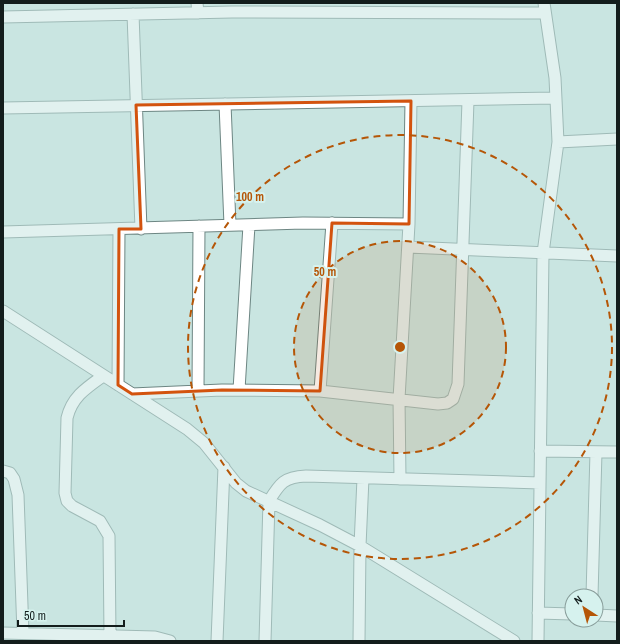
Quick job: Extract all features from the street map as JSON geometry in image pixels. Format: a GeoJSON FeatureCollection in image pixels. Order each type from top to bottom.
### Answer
{"type":"FeatureCollection","features":[{"type":"Feature","properties":{"kind":"street"},"geometry":{"type":"LineString","coordinates":[[3,17],[133,14],[198,8],[544,8],[555,78],[558,142],[543,253],[538,641]]}},
{"type":"Feature","properties":{"kind":"street"},"geometry":{"type":"LineString","coordinates":[[133,14],[141,228]]}},
{"type":"Feature","properties":{"kind":"street"},"geometry":{"type":"LineString","coordinates":[[3,108],[556,98]]}},
{"type":"Feature","properties":{"kind":"street"},"geometry":{"type":"LineString","coordinates":[[132,394],[239,390],[320,391],[438,404],[447,403],[453,399],[456,392],[468,100]]}},
{"type":"Feature","properties":{"kind":"street"},"geometry":{"type":"LineString","coordinates":[[400,479],[399,399],[409,224],[411,101]]}},
{"type":"Feature","properties":{"kind":"street"},"geometry":{"type":"LineString","coordinates":[[225,104],[230,225]]}},
{"type":"Feature","properties":{"kind":"street"},"geometry":{"type":"LineString","coordinates":[[558,142],[617,139]]}},
{"type":"Feature","properties":{"kind":"street"},"geometry":{"type":"LineString","coordinates":[[3,232],[230,225],[332,223],[409,224]]}},
{"type":"Feature","properties":{"kind":"street"},"geometry":{"type":"LineString","coordinates":[[320,391],[332,223]]}},
{"type":"Feature","properties":{"kind":"street"},"geometry":{"type":"LineString","coordinates":[[239,390],[249,225]]}},
{"type":"Feature","properties":{"kind":"street"},"geometry":{"type":"LineString","coordinates":[[198,391],[199,226]]}},
{"type":"Feature","properties":{"kind":"street"},"geometry":{"type":"LineString","coordinates":[[118,385],[119,229]]}},
{"type":"Feature","properties":{"kind":"street"},"geometry":{"type":"LineString","coordinates":[[408,247],[617,256]]}},
{"type":"Feature","properties":{"kind":"street"},"geometry":{"type":"LineString","coordinates":[[3,311],[187,429],[204,443],[224,466],[236,483],[246,491],[320,525],[360,546],[514,641]]}},
{"type":"Feature","properties":{"kind":"street"},"geometry":{"type":"LineString","coordinates":[[103,376],[81,392],[69,409],[67,418],[65,493],[67,500],[72,506],[100,521],[109,536],[110,636]]}},
{"type":"Feature","properties":{"kind":"street"},"geometry":{"type":"LineString","coordinates":[[540,450],[617,452]]}},
{"type":"Feature","properties":{"kind":"street"},"geometry":{"type":"LineString","coordinates":[[592,588],[596,452]]}},
{"type":"Feature","properties":{"kind":"street"},"geometry":{"type":"LineString","coordinates":[[217,641],[224,466]]}},
{"type":"Feature","properties":{"kind":"street"},"geometry":{"type":"LineString","coordinates":[[3,471],[10,473],[14,479],[18,495],[23,633]]}},
{"type":"Feature","properties":{"kind":"street"},"geometry":{"type":"LineString","coordinates":[[265,641],[269,501],[279,486],[293,477],[540,483]]}},
{"type":"Feature","properties":{"kind":"street"},"geometry":{"type":"LineString","coordinates":[[358,641],[363,478]]}},
{"type":"Feature","properties":{"kind":"street"},"geometry":{"type":"LineString","coordinates":[[538,612],[564,614]]}},
{"type":"Feature","properties":{"kind":"street"},"geometry":{"type":"LineString","coordinates":[[604,615],[617,616]]}},
{"type":"Feature","properties":{"kind":"street"},"geometry":{"type":"LineString","coordinates":[[3,633],[155,637],[170,641]]}},
{"type":"Feature","properties":{"kind":"highlighted area"},"geometry":{"type":"Polygon","coordinates":[[[411,101],[409,224],[332,223],[320,391],[222,390],[132,394],[118,385],[119,229],[141,229],[136,105],[411,101]]]}}]}
